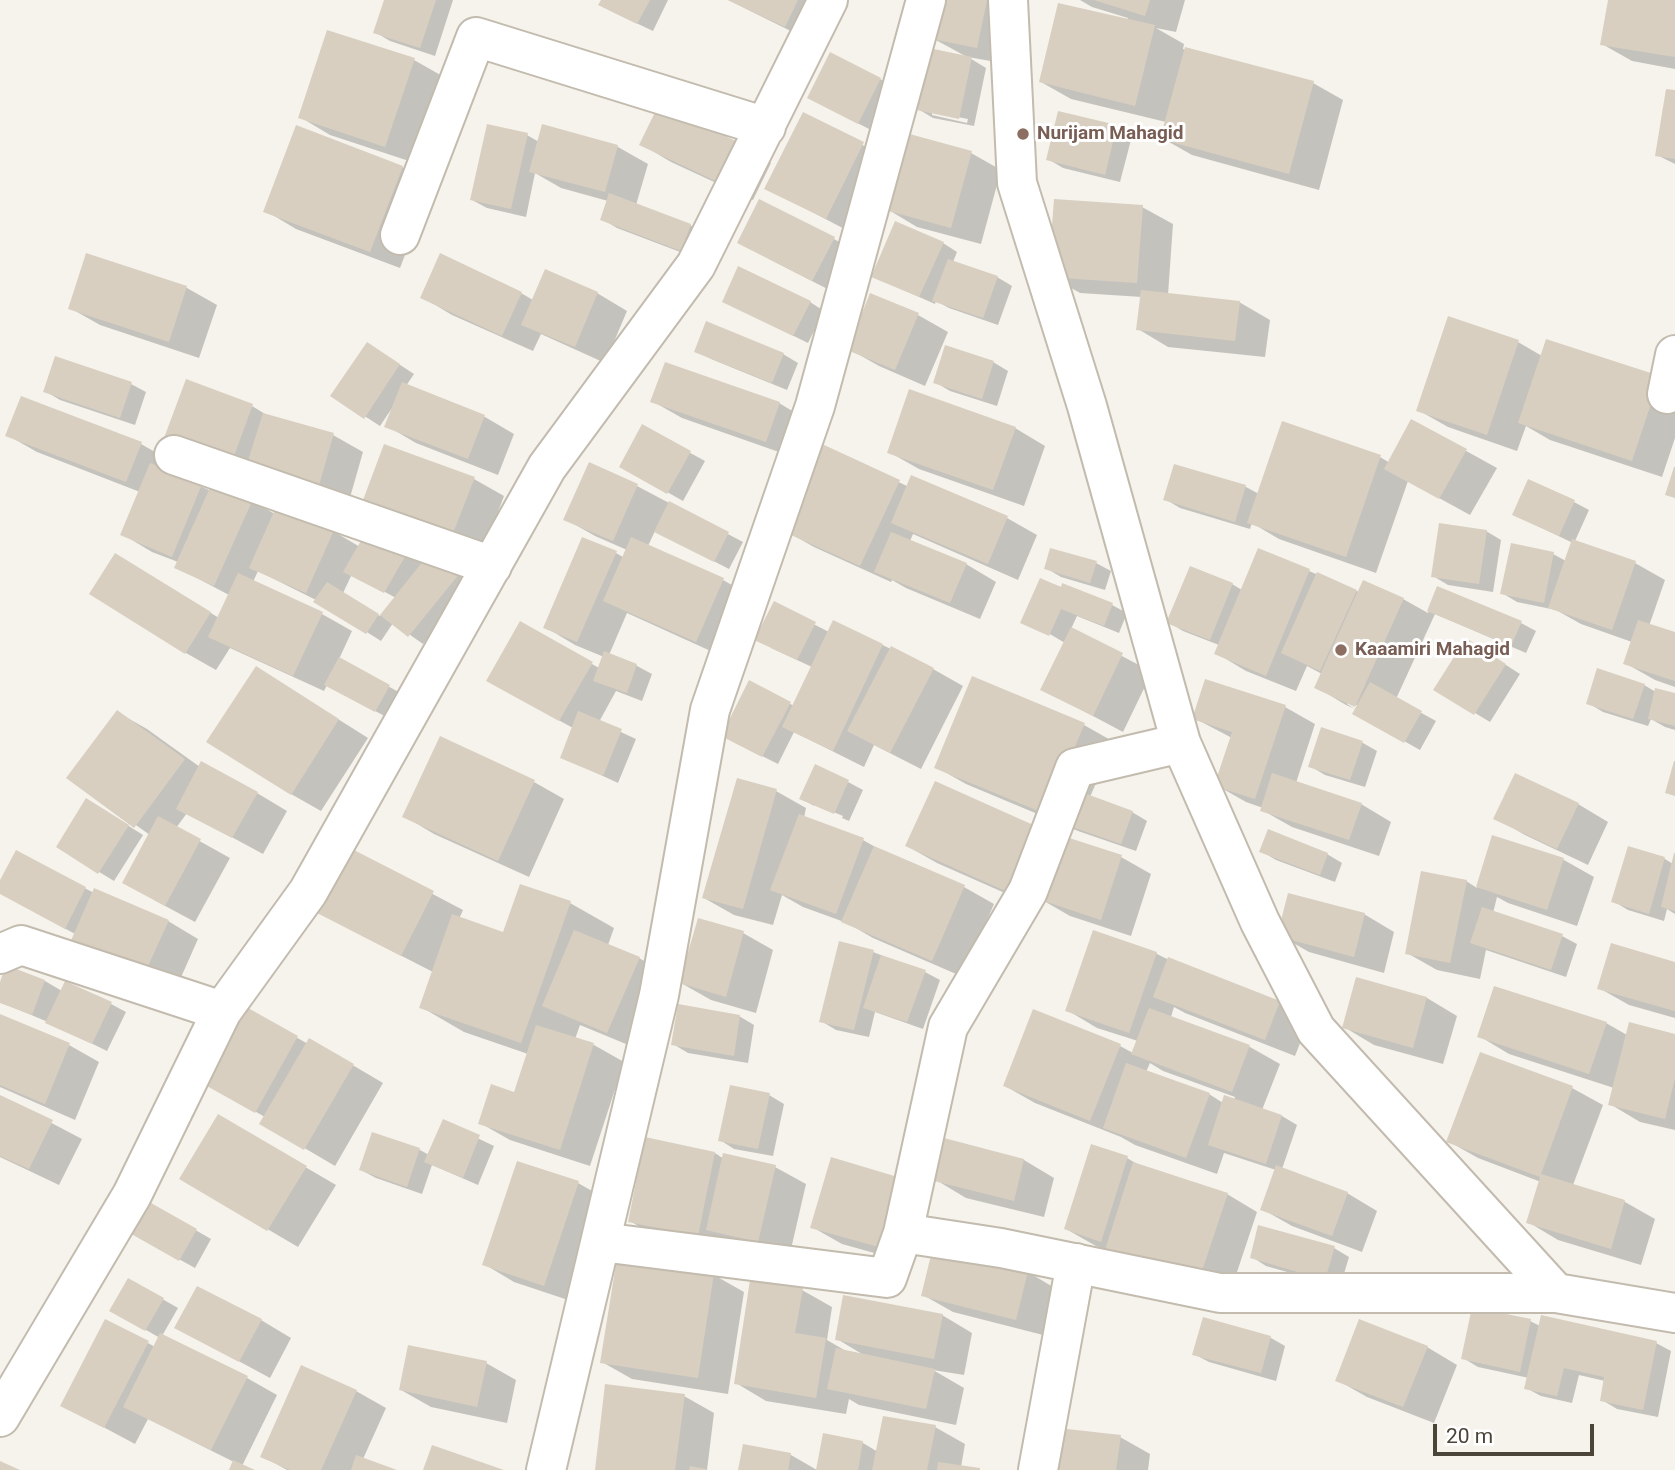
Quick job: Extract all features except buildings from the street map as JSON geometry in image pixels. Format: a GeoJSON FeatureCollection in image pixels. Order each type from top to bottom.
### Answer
{"type":"FeatureCollection","features":[{"type":"Feature","properties":{"kind":"street"},"geometry":{"type":"LineString","coordinates":[[0,1417],[132,1195],[222,1011],[308,892],[547,467],[696,265],[828,0]]}},
{"type":"Feature","properties":{"kind":"street"},"geometry":{"type":"LineString","coordinates":[[546,1470],[659,995],[710,710],[815,406],[926,0]]}},
{"type":"Feature","properties":{"kind":"street"},"geometry":{"type":"LineString","coordinates":[[1008,0],[1017,183],[1087,406],[1181,743],[1260,922],[1316,1030],[1556,1293]]}},
{"type":"Feature","properties":{"kind":"street"},"geometry":{"type":"LineString","coordinates":[[400,235],[477,37],[766,127]]}},
{"type":"Feature","properties":{"kind":"street"},"geometry":{"type":"LineString","coordinates":[[1667,394],[1675,355]]}},
{"type":"Feature","properties":{"kind":"street"},"geometry":{"type":"LineString","coordinates":[[174,456],[492,566]]}},
{"type":"Feature","properties":{"kind":"street"},"geometry":{"type":"LineString","coordinates":[[601,1242],[887,1278],[904,1233],[948,1027],[1028,891],[1075,768],[1181,743]]}},
{"type":"Feature","properties":{"kind":"street"},"geometry":{"type":"LineString","coordinates":[[0,954],[21,945],[222,1011]]}},
{"type":"Feature","properties":{"kind":"street"},"geometry":{"type":"LineString","coordinates":[[904,1233],[1001,1248],[1220,1293],[1556,1293],[1675,1313]]}},
{"type":"Feature","properties":{"kind":"street"},"geometry":{"type":"LineString","coordinates":[[1038,1470],[1076,1263]]}},
{"type":"Feature","properties":{"kind":"place","name":"Nurijam Mahagid"},"geometry":{"type":"Point","coordinates":[1023,134]}},
{"type":"Feature","properties":{"kind":"place","name":"Kaaamiri Mahagid"},"geometry":{"type":"Point","coordinates":[1341,650]}}]}
